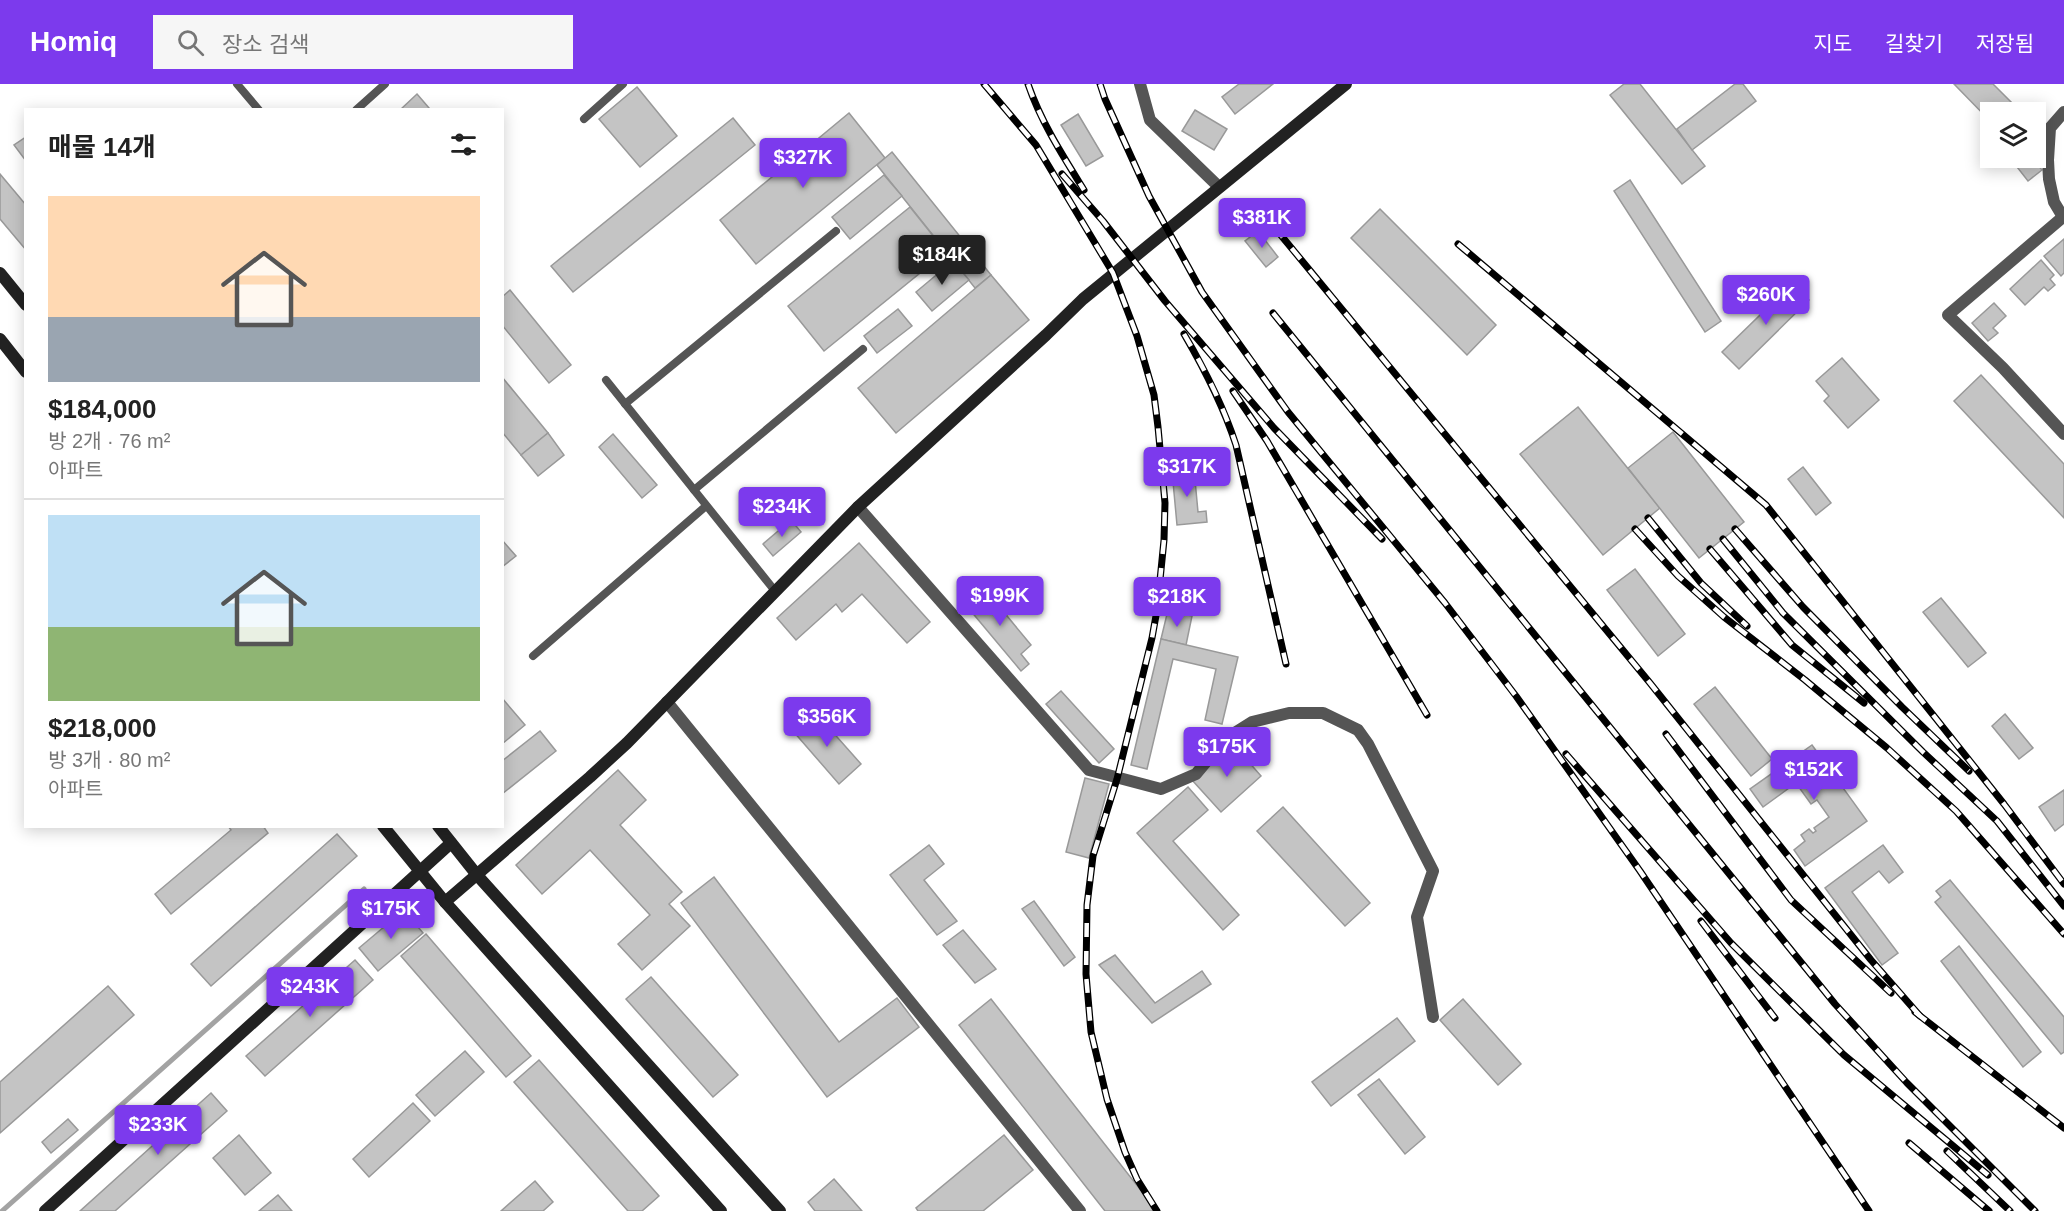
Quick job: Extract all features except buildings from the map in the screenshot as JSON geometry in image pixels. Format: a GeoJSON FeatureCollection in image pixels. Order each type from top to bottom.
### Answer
{"type":"FeatureCollection","features":[{"type":"Feature","properties":{"kind":"street"},"geometry":{"type":"LineString","coordinates":[[1140,84],[1150,120],[1219,187]]}},
{"type":"Feature","properties":{"kind":"street"},"geometry":{"type":"LineString","coordinates":[[445,902],[590,777],[667,702],[858,507],[1047,335],[1083,299],[1346,84]]}},
{"type":"Feature","properties":{"kind":"street"},"geometry":{"type":"LineString","coordinates":[[2064,112],[2050,128],[2048,160],[2054,202],[2063,217],[1948,315],[2003,368],[2064,434]]}},
{"type":"Feature","properties":{"kind":"street"},"geometry":{"type":"LineString","coordinates":[[0,273],[24,303]]}},
{"type":"Feature","properties":{"kind":"street"},"geometry":{"type":"LineString","coordinates":[[0,339],[24,369]]}},
{"type":"Feature","properties":{"kind":"street"},"geometry":{"type":"LineString","coordinates":[[858,507],[1089,770],[1161,789],[1196,774],[1225,739],[1252,722],[1289,713],[1323,713],[1358,730],[1368,744],[1433,871],[1417,917],[1433,1017]]}},
{"type":"Feature","properties":{"kind":"street"},"geometry":{"type":"LineString","coordinates":[[667,702],[1080,1211]]}},
{"type":"Feature","properties":{"kind":"street"},"geometry":{"type":"LineString","coordinates":[[385,828],[445,902],[721,1211]]}},
{"type":"Feature","properties":{"kind":"street"},"geometry":{"type":"LineString","coordinates":[[440,828],[477,875],[780,1211]]}},
{"type":"Feature","properties":{"kind":"street"},"geometry":{"type":"LineString","coordinates":[[45,1211],[451,843]]}},
{"type":"Feature","properties":{"kind":"lane"},"geometry":{"type":"LineString","coordinates":[[237,84],[257,108]]}},
{"type":"Feature","properties":{"kind":"lane"},"geometry":{"type":"LineString","coordinates":[[358,108],[385,84]]}},
{"type":"Feature","properties":{"kind":"lane"},"geometry":{"type":"LineString","coordinates":[[584,119],[623,84]]}},
{"type":"Feature","properties":{"kind":"lane"},"geometry":{"type":"LineString","coordinates":[[625,404],[836,231]]}},
{"type":"Feature","properties":{"kind":"lane"},"geometry":{"type":"LineString","coordinates":[[694,490],[863,349]]}},
{"type":"Feature","properties":{"kind":"lane"},"geometry":{"type":"LineString","coordinates":[[606,380],[775,591]]}},
{"type":"Feature","properties":{"kind":"lane"},"geometry":{"type":"LineString","coordinates":[[533,656],[706,506]]}},
{"type":"Feature","properties":{"kind":"waterway"},"geometry":{"type":"LineString","coordinates":[[2,1211],[364,889]]}},
{"type":"Feature","properties":{"kind":"railway"},"geometry":{"type":"LineString","coordinates":[[984,84],[1036,145],[1113,273],[1137,336],[1154,395],[1165,503],[1157,610],[1117,779],[1093,856],[1087,905],[1086,974],[1091,1032],[1107,1099],[1137,1179],[1157,1211]]}},
{"type":"Feature","properties":{"kind":"railway"},"geometry":{"type":"LineString","coordinates":[[1028,84],[1060,152],[1084,190]]}},
{"type":"Feature","properties":{"kind":"railway"},"geometry":{"type":"LineString","coordinates":[[1100,84],[1149,196],[1202,292],[1288,412],[1445,603],[1516,696],[1640,871],[1869,1211]]}},
{"type":"Feature","properties":{"kind":"railway"},"geometry":{"type":"LineString","coordinates":[[1062,174],[1103,221],[1165,301],[1274,428],[1382,539]]}},
{"type":"Feature","properties":{"kind":"railway"},"geometry":{"type":"LineString","coordinates":[[1256,205],[1650,683],[1871,960],[1920,1016]]}},
{"type":"Feature","properties":{"kind":"railway"},"geometry":{"type":"LineString","coordinates":[[1458,244],[1766,505],[2004,804],[2064,884]]}},
{"type":"Feature","properties":{"kind":"railway"},"geometry":{"type":"LineString","coordinates":[[1273,313],[1835,1004],[1907,1083],[2035,1211]]}},
{"type":"Feature","properties":{"kind":"railway"},"geometry":{"type":"LineString","coordinates":[[1184,334],[1213,388],[1236,445],[1286,664]]}},
{"type":"Feature","properties":{"kind":"railway"},"geometry":{"type":"LineString","coordinates":[[1233,391],[1267,441],[1427,715]]}},
{"type":"Feature","properties":{"kind":"railway"},"geometry":{"type":"LineString","coordinates":[[1648,518],[1701,583],[1747,626]]}},
{"type":"Feature","properties":{"kind":"railway"},"geometry":{"type":"LineString","coordinates":[[1635,529],[1678,576],[1724,617],[1887,748],[1956,811],[2064,934]]}},
{"type":"Feature","properties":{"kind":"railway"},"geometry":{"type":"LineString","coordinates":[[1735,529],[1803,607],[1969,771]]}},
{"type":"Feature","properties":{"kind":"railway"},"geometry":{"type":"LineString","coordinates":[[1723,539],[1783,613],[1923,752],[1997,821],[2064,906]]}},
{"type":"Feature","properties":{"kind":"railway"},"geometry":{"type":"LineString","coordinates":[[1710,549],[1792,645],[1864,703]]}},
{"type":"Feature","properties":{"kind":"railway"},"geometry":{"type":"LineString","coordinates":[[1666,734],[1791,900],[1891,993]]}},
{"type":"Feature","properties":{"kind":"railway"},"geometry":{"type":"LineString","coordinates":[[1566,754],[1731,943],[1844,1055],[1988,1175]]}},
{"type":"Feature","properties":{"kind":"railway"},"geometry":{"type":"LineString","coordinates":[[1701,921],[1775,1018]]}},
{"type":"Feature","properties":{"kind":"railway"},"geometry":{"type":"LineString","coordinates":[[1915,1012],[2064,1128]]}},
{"type":"Feature","properties":{"kind":"railway"},"geometry":{"type":"LineString","coordinates":[[1909,1143],[1989,1211]]}},
{"type":"Feature","properties":{"kind":"railway"},"geometry":{"type":"LineString","coordinates":[[1947,1151],[2010,1211]]}}]}
